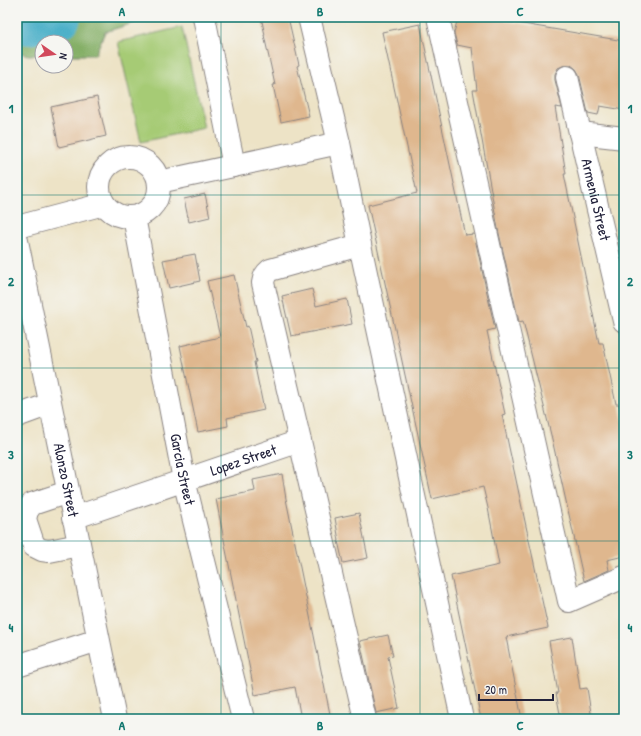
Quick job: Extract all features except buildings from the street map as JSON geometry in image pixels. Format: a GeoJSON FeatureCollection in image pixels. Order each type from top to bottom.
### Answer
{"type":"FeatureCollection","features":[{"type":"Feature","properties":{"kind":"street"},"geometry":{"type":"LineString","coordinates":[[204,17],[234,166]]}},
{"type":"Feature","properties":{"kind":"street"},"geometry":{"type":"LineString","coordinates":[[309,17],[339,143],[462,719]]}},
{"type":"Feature","properties":{"kind":"street"},"geometry":{"type":"LineString","coordinates":[[438,17],[569,601],[624,577]]}},
{"type":"Feature","properties":{"kind":"street","name":"Armenia Street"},"geometry":{"type":"LineString","coordinates":[[567,77],[580,133],[615,245],[624,321]]}},
{"type":"Feature","properties":{"kind":"street"},"geometry":{"type":"LineString","coordinates":[[580,133],[624,138]]}},
{"type":"Feature","properties":{"kind":"street"},"geometry":{"type":"LineString","coordinates":[[159,182],[339,143]]}},
{"type":"Feature","properties":{"kind":"street"},"geometry":{"type":"LineString","coordinates":[[124,157],[136,158],[147,162],[155,171],[159,182],[159,192],[156,200],[143,214],[134,217],[126,217],[110,210],[104,204],[100,193],[100,181],[104,170],[113,162],[124,157]]}},
{"type":"Feature","properties":{"kind":"street"},"geometry":{"type":"LineString","coordinates":[[17,227],[104,204]]}},
{"type":"Feature","properties":{"kind":"street","name":"Garcia Street"},"geometry":{"type":"LineString","coordinates":[[134,217],[184,480],[244,719]]}},
{"type":"Feature","properties":{"kind":"street","name":"Alonzo Street"},"geometry":{"type":"LineString","coordinates":[[17,241],[24,315],[50,404],[115,719]]}},
{"type":"Feature","properties":{"kind":"street"},"geometry":{"type":"LineString","coordinates":[[360,245],[270,270],[266,273],[263,283],[365,719]]}},
{"type":"Feature","properties":{"kind":"street"},"geometry":{"type":"LineString","coordinates":[[17,416],[50,404]]}},
{"type":"Feature","properties":{"kind":"street","name":"Lopez Street"},"geometry":{"type":"LineString","coordinates":[[73,518],[300,441]]}},
{"type":"Feature","properties":{"kind":"street"},"geometry":{"type":"LineString","coordinates":[[68,492],[32,504],[27,511],[25,519],[34,546],[42,550],[49,551],[79,545]]}},
{"type":"Feature","properties":{"kind":"street"},"geometry":{"type":"LineString","coordinates":[[17,666],[98,640]]}},
{"type":"Feature","properties":{"kind":"green space"},"geometry":{"type":"Polygon","coordinates":[[[17,17],[153,17],[105,32],[95,55],[74,55],[74,34],[34,34],[34,55],[17,52],[17,17]]]}},
{"type":"Feature","properties":{"kind":"green space"},"geometry":{"type":"Polygon","coordinates":[[[182,27],[204,128],[141,142],[118,42],[182,27]]]}},
{"type":"Feature","properties":{"kind":"waterway"},"geometry":{"type":"LineString","coordinates":[[17,20],[29,23],[59,17]]}}]}
